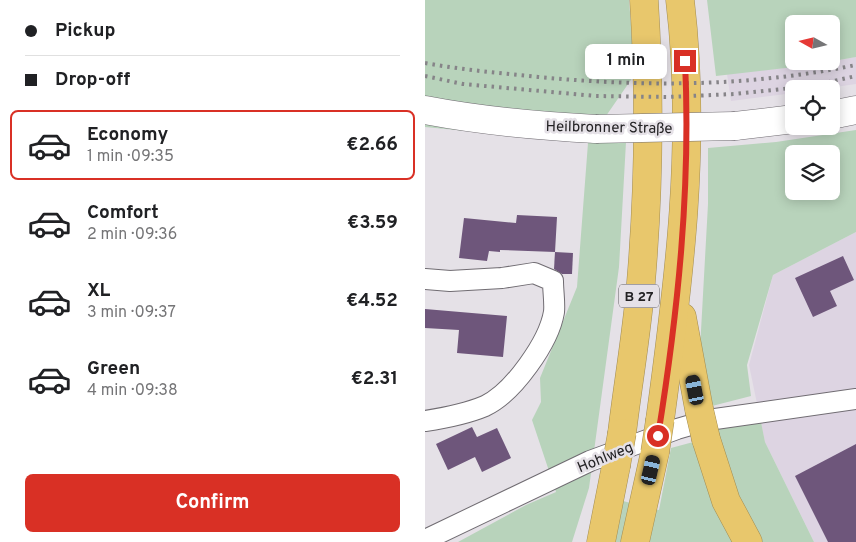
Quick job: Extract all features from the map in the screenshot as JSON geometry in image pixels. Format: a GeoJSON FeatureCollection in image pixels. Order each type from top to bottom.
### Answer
{"type":"FeatureCollection","features":[{"type":"Feature","properties":{"kind":"highway","name":"B 27"},"geometry":{"type":"LineString","coordinates":[[601,542],[622,433],[641,283],[647,178],[649,70],[645,0]]}},
{"type":"Feature","properties":{"kind":"highway","name":"B 27"},"geometry":{"type":"LineString","coordinates":[[677,293],[685,198],[687,110],[684,28],[680,0]]}},
{"type":"Feature","properties":{"kind":"highway"},"geometry":{"type":"LineString","coordinates":[[677,293],[706,438],[726,501],[748,542]]}},
{"type":"Feature","properties":{"kind":"highway"},"geometry":{"type":"LineString","coordinates":[[635,542],[655,452],[677,293]]}},
{"type":"Feature","properties":{"kind":"highway"},"geometry":{"type":"LineString","coordinates":[[591,542],[611,498]]}},
{"type":"Feature","properties":{"kind":"street","name":"Heilbronner Straße"},"geometry":{"type":"LineString","coordinates":[[425,110],[462,117],[528,125],[596,129],[735,126],[785,120]]}},
{"type":"Feature","properties":{"kind":"street"},"geometry":{"type":"LineString","coordinates":[[840,113],[856,110]]}},
{"type":"Feature","properties":{"kind":"street"},"geometry":{"type":"LineString","coordinates":[[425,279],[450,281],[534,273],[553,281],[554,312],[541,346],[515,383],[486,405],[449,418],[425,421]]}},
{"type":"Feature","properties":{"kind":"street","name":"Hohlweg"},"geometry":{"type":"LineString","coordinates":[[425,540],[590,461],[677,429],[708,420],[856,394]]}},
{"type":"Feature","properties":{"kind":"shaded area"},"geometry":{"type":"Polygon","coordinates":[[[856,57],[856,84],[840,86],[840,80],[785,80],[785,94],[731,101],[727,74],[785,68],[785,70],[840,70],[840,60],[856,57]]]}},
{"type":"Feature","properties":{"kind":"shaded area"},"geometry":{"type":"Polygon","coordinates":[[[856,232],[856,542],[814,542],[765,442],[749,365],[773,275],[856,232]]]}},
{"type":"Feature","properties":{"kind":"green space"},"geometry":{"type":"Polygon","coordinates":[[[425,0],[629,0],[635,74],[588,142],[626,142],[619,267],[589,488],[572,542],[458,542],[526,505],[556,492],[532,420],[541,402],[540,378],[577,287],[588,143],[425,127],[425,0]]]}},
{"type":"Feature","properties":{"kind":"green space"},"geometry":{"type":"Polygon","coordinates":[[[707,0],[856,0],[856,57],[840,60],[840,15],[785,15],[785,68],[716,76],[707,0]]]}},
{"type":"Feature","properties":{"kind":"green space"},"geometry":{"type":"Polygon","coordinates":[[[856,130],[856,232],[773,275],[747,365],[751,396],[712,406],[700,349],[708,204],[708,148],[776,142],[823,135],[840,135],[840,132],[856,130]]]}},
{"type":"Feature","properties":{"kind":"green space"},"geometry":{"type":"Polygon","coordinates":[[[759,412],[765,442],[814,542],[591,542],[611,498],[659,510],[671,448],[697,441],[715,429],[759,412]]]}},
{"type":"Feature","properties":{"kind":"building"},"geometry":{"type":"Polygon","coordinates":[[[517,215],[557,217],[555,252],[500,250],[500,252],[489,251],[487,261],[459,258],[464,218],[516,223],[517,215]]]}},
{"type":"Feature","properties":{"kind":"building"},"geometry":{"type":"Polygon","coordinates":[[[555,252],[573,253],[572,274],[562,274],[554,269],[555,252]]]}},
{"type":"Feature","properties":{"kind":"building"},"geometry":{"type":"Polygon","coordinates":[[[843,256],[854,280],[830,291],[837,306],[813,317],[795,278],[843,256]]]}},
{"type":"Feature","properties":{"kind":"building"},"geometry":{"type":"Polygon","coordinates":[[[425,309],[507,316],[503,357],[457,353],[459,330],[425,328],[425,309]]]}},
{"type":"Feature","properties":{"kind":"building"},"geometry":{"type":"Polygon","coordinates":[[[472,427],[477,437],[497,428],[511,458],[482,472],[475,457],[448,470],[436,444],[472,427]]]}},
{"type":"Feature","properties":{"kind":"building"},"geometry":{"type":"Polygon","coordinates":[[[856,444],[856,542],[828,542],[795,476],[856,444]]]}},
{"type":"Feature","properties":{"kind":"railway"},"geometry":{"type":"LineString","coordinates":[[425,63],[538,77],[658,83],[697,83],[776,78],[856,65]]}},
{"type":"Feature","properties":{"kind":"railway"},"geometry":{"type":"LineString","coordinates":[[425,76],[463,84],[596,96],[668,97],[734,94],[811,86],[856,76]]}},
{"type":"Feature","properties":{"kind":"route"},"geometry":{"type":"LineString","coordinates":[[658,436],[677,293],[685,198],[687,110],[685,61]]}}]}
